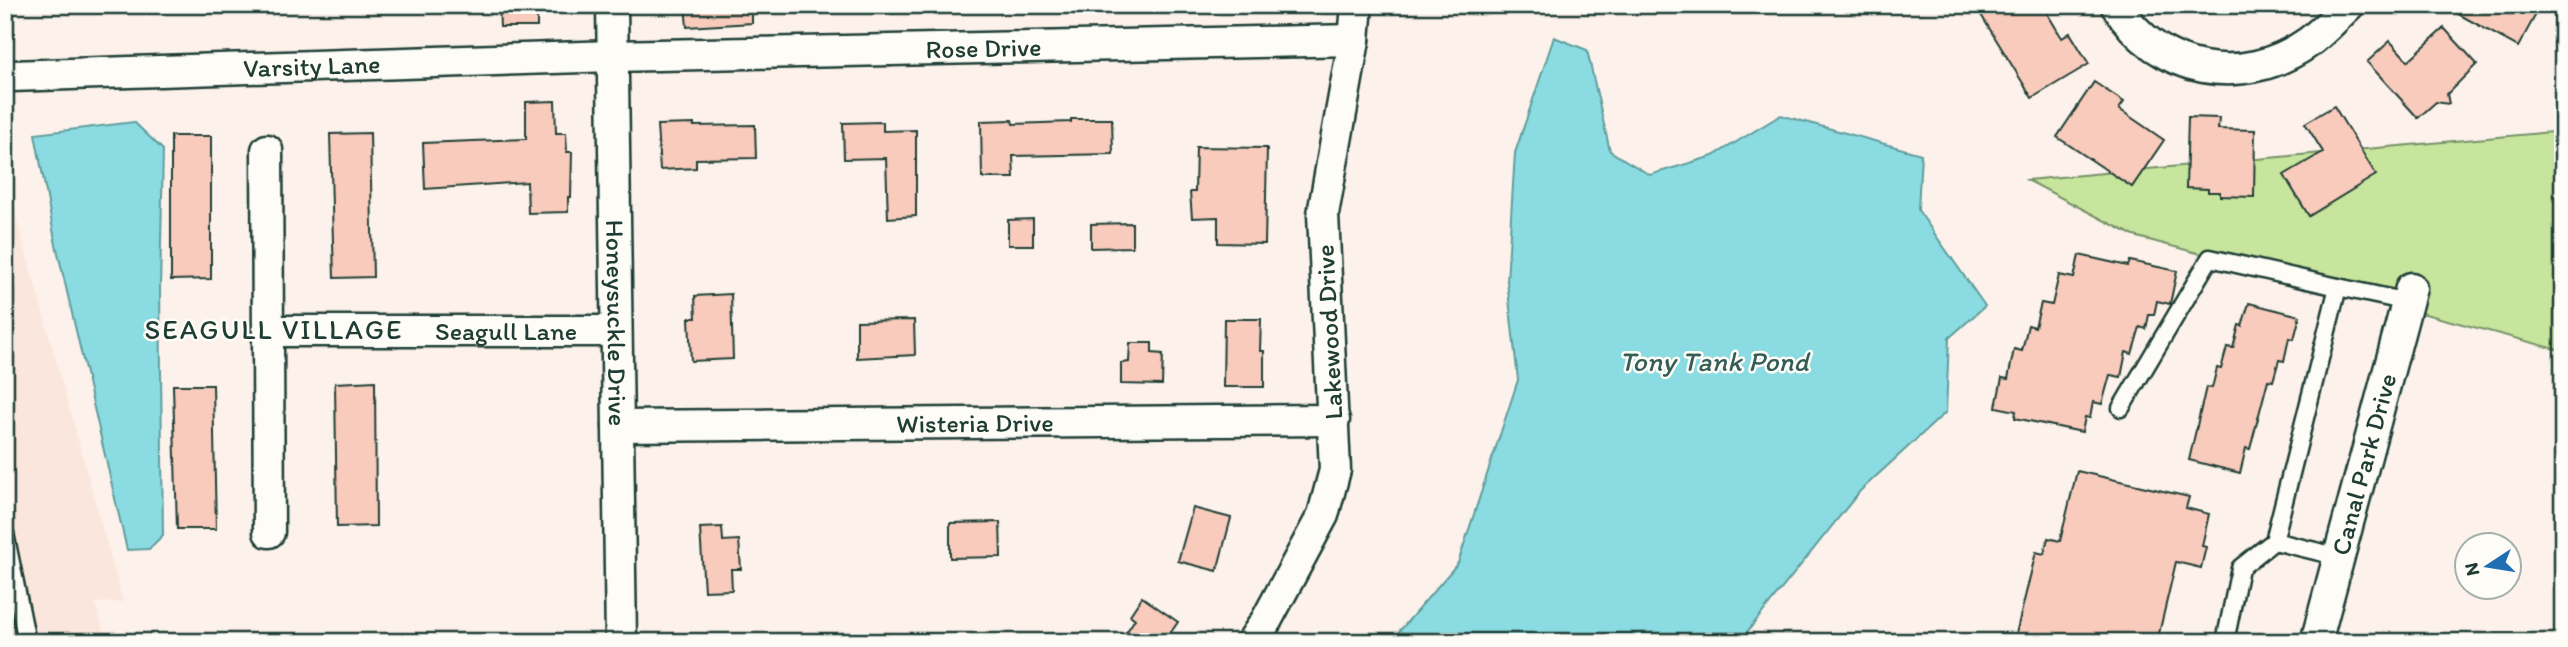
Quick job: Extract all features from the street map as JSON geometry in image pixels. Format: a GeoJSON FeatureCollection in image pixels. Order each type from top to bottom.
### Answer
{"type":"FeatureCollection","features":[{"type":"Feature","properties":{"kind":"street","name":"Honeysuckle Drive"},"geometry":{"type":"LineString","coordinates":[[611,5],[621,642]]}},
{"type":"Feature","properties":{"kind":"street","name":"Lakewood Drive"},"geometry":{"type":"LineString","coordinates":[[1252,642],[1273,610],[1323,515],[1335,470],[1323,214],[1354,40],[1357,5]]}},
{"type":"Feature","properties":{"kind":"street"},"geometry":{"type":"LineString","coordinates":[[2116,5],[2134,30],[2159,51],[2186,63],[2210,69],[2261,64],[2285,55],[2309,42],[2349,5]]}},
{"type":"Feature","properties":{"kind":"street","name":"Rose Drive"},"geometry":{"type":"LineString","coordinates":[[613,56],[1354,40]]}},
{"type":"Feature","properties":{"kind":"street","name":"Varsity Lane"},"geometry":{"type":"LineString","coordinates":[[10,76],[613,56]]}},
{"type":"Feature","properties":{"kind":"street"},"geometry":{"type":"LineString","coordinates":[[267,150],[269,532]]}},
{"type":"Feature","properties":{"kind":"street","name":"Canal Park Drive"},"geometry":{"type":"LineString","coordinates":[[2316,642],[2409,295]]}},
{"type":"Feature","properties":{"kind":"street","name":"Seagull Lane"},"geometry":{"type":"LineString","coordinates":[[268,331],[616,331]]}},
{"type":"Feature","properties":{"kind":"street","name":"Wisteria Drive"},"geometry":{"type":"LineString","coordinates":[[618,426],[1334,420]]}},
{"type":"Feature","properties":{"kind":"lane"},"geometry":{"type":"LineString","coordinates":[[2121,408],[2210,258],[2338,287],[2409,295]]}},
{"type":"Feature","properties":{"kind":"lane"},"geometry":{"type":"LineString","coordinates":[[2225,642],[2240,568],[2274,541],[2338,287]]}},
{"type":"Feature","properties":{"kind":"lane"},"geometry":{"type":"LineString","coordinates":[[5,533],[27,642]]}},
{"type":"Feature","properties":{"kind":"lane"},"geometry":{"type":"LineString","coordinates":[[2274,541],[2340,557]]}},
{"type":"Feature","properties":{"kind":"shaded area"},"geometry":{"type":"Polygon","coordinates":[[[5,176],[123,602],[95,603],[107,642],[5,642],[5,176]]]}},
{"type":"Feature","properties":{"kind":"green space"},"geometry":{"type":"Polygon","coordinates":[[[2563,131],[2563,351],[2134,236],[2027,180],[2563,131]]]}},
{"type":"Feature","properties":{"kind":"water","name":"Tony Tank Pond"},"geometry":{"type":"Polygon","coordinates":[[[1554,37],[1587,50],[1610,151],[1650,175],[1713,156],[1781,115],[1921,154],[1918,210],[1985,306],[1949,338],[1946,412],[1860,491],[1739,642],[1390,642],[1458,563],[1518,380],[1507,281],[1515,153],[1554,37]]]}},
{"type":"Feature","properties":{"kind":"water"},"geometry":{"type":"Polygon","coordinates":[[[134,122],[163,150],[160,289],[163,535],[149,549],[127,550],[55,240],[35,134],[134,122]]]}},
{"type":"Feature","properties":{"kind":"building"},"geometry":{"type":"Polygon","coordinates":[[[499,5],[537,5],[537,27],[500,27],[499,5]]]}},
{"type":"Feature","properties":{"kind":"building"},"geometry":{"type":"Polygon","coordinates":[[[685,5],[752,5],[752,23],[687,27],[685,5]]]}},
{"type":"Feature","properties":{"kind":"building"},"geometry":{"type":"Polygon","coordinates":[[[1975,5],[2042,5],[2062,38],[2070,33],[2089,64],[2032,98],[1975,5]]]}},
{"type":"Feature","properties":{"kind":"building"},"geometry":{"type":"Polygon","coordinates":[[[2442,5],[2541,5],[2518,47],[2442,5]]]}},
{"type":"Feature","properties":{"kind":"building"},"geometry":{"type":"Polygon","coordinates":[[[2444,28],[2477,64],[2447,94],[2449,104],[2436,102],[2418,118],[2367,62],[2390,41],[2408,61],[2444,28]]]}},
{"type":"Feature","properties":{"kind":"building"},"geometry":{"type":"Polygon","coordinates":[[[2094,82],[2124,102],[2119,109],[2164,140],[2132,187],[2057,137],[2094,82]]]}},
{"type":"Feature","properties":{"kind":"building"},"geometry":{"type":"Polygon","coordinates":[[[555,101],[556,133],[566,133],[567,152],[572,152],[568,212],[528,213],[527,182],[425,189],[423,143],[526,139],[526,102],[555,101]]]}},
{"type":"Feature","properties":{"kind":"building"},"geometry":{"type":"Polygon","coordinates":[[[2334,106],[2376,175],[2309,216],[2284,175],[2323,152],[2305,123],[2334,106]]]}},
{"type":"Feature","properties":{"kind":"building"},"geometry":{"type":"Polygon","coordinates":[[[2188,117],[2219,118],[2218,129],[2255,130],[2254,197],[2220,196],[2220,192],[2208,192],[2208,189],[2186,188],[2188,117]]]}},
{"type":"Feature","properties":{"kind":"building"},"geometry":{"type":"Polygon","coordinates":[[[1071,119],[1112,119],[1113,154],[1013,156],[1014,178],[982,178],[981,121],[1012,120],[1013,124],[1071,122],[1071,119]]]}},
{"type":"Feature","properties":{"kind":"building"},"geometry":{"type":"Polygon","coordinates":[[[883,122],[883,131],[916,130],[916,216],[888,218],[886,158],[844,159],[843,123],[883,122]]]}},
{"type":"Feature","properties":{"kind":"building"},"geometry":{"type":"Polygon","coordinates":[[[657,125],[755,125],[756,158],[696,159],[696,168],[660,170],[657,125]]]}},
{"type":"Feature","properties":{"kind":"building"},"geometry":{"type":"Polygon","coordinates":[[[370,133],[373,277],[334,278],[330,134],[370,133]]]}},
{"type":"Feature","properties":{"kind":"building"},"geometry":{"type":"Polygon","coordinates":[[[171,136],[211,136],[211,279],[171,280],[171,136]]]}},
{"type":"Feature","properties":{"kind":"building"},"geometry":{"type":"Polygon","coordinates":[[[1196,147],[1267,148],[1265,244],[1218,243],[1218,217],[1192,218],[1190,192],[1195,192],[1196,147]]]}},
{"type":"Feature","properties":{"kind":"building"},"geometry":{"type":"Polygon","coordinates":[[[1033,219],[1033,245],[1008,245],[1008,220],[1033,219]]]}},
{"type":"Feature","properties":{"kind":"building"},"geometry":{"type":"Polygon","coordinates":[[[1132,223],[1132,247],[1091,248],[1091,224],[1132,223]]]}},
{"type":"Feature","properties":{"kind":"building"},"geometry":{"type":"Polygon","coordinates":[[[2079,255],[2128,266],[2130,261],[2177,271],[2170,304],[2157,301],[2154,315],[2149,315],[2146,329],[2140,327],[2132,354],[2126,352],[2121,377],[2110,375],[2102,404],[2093,402],[2090,418],[2085,417],[2082,432],[2015,418],[2016,411],[1996,407],[2002,378],[2008,379],[2014,349],[2022,351],[2028,325],[2035,327],[2041,303],[2052,305],[2059,275],[2074,278],[2079,255]]]}},
{"type":"Feature","properties":{"kind":"building"},"geometry":{"type":"Polygon","coordinates":[[[731,294],[733,359],[691,361],[689,318],[696,318],[695,296],[731,294]]]}},
{"type":"Feature","properties":{"kind":"building"},"geometry":{"type":"Polygon","coordinates":[[[2249,303],[2300,316],[2294,339],[2289,338],[2284,361],[2279,360],[2273,381],[2268,380],[2250,449],[2246,448],[2240,473],[2189,460],[2206,387],[2212,388],[2217,368],[2221,369],[2227,347],[2233,348],[2249,303]]]}},
{"type":"Feature","properties":{"kind":"building"},"geometry":{"type":"Polygon","coordinates":[[[1224,319],[1261,319],[1260,351],[1264,351],[1264,387],[1223,387],[1224,319]]]}},
{"type":"Feature","properties":{"kind":"building"},"geometry":{"type":"Polygon","coordinates":[[[914,320],[915,355],[857,358],[857,321],[914,320]]]}},
{"type":"Feature","properties":{"kind":"building"},"geometry":{"type":"Polygon","coordinates":[[[1130,343],[1152,343],[1152,353],[1163,354],[1162,385],[1121,384],[1121,363],[1129,362],[1130,343]]]}},
{"type":"Feature","properties":{"kind":"building"},"geometry":{"type":"Polygon","coordinates":[[[375,381],[376,526],[337,527],[335,383],[375,381]]]}},
{"type":"Feature","properties":{"kind":"building"},"geometry":{"type":"Polygon","coordinates":[[[173,385],[213,385],[216,529],[177,529],[173,385]]]}},
{"type":"Feature","properties":{"kind":"building"},"geometry":{"type":"Polygon","coordinates":[[[2077,471],[2189,497],[2186,508],[2209,514],[2202,546],[2206,547],[2201,568],[2176,562],[2157,642],[2014,642],[2036,552],[2044,554],[2048,538],[2060,541],[2077,471]]]}},
{"type":"Feature","properties":{"kind":"building"},"geometry":{"type":"Polygon","coordinates":[[[1193,508],[1231,518],[1217,571],[1178,561],[1193,508]]]}},
{"type":"Feature","properties":{"kind":"building"},"geometry":{"type":"Polygon","coordinates":[[[1000,522],[1001,557],[950,558],[950,523],[1000,522]]]}},
{"type":"Feature","properties":{"kind":"building"},"geometry":{"type":"Polygon","coordinates":[[[722,527],[723,541],[739,540],[741,569],[731,569],[732,590],[704,591],[700,528],[722,527]]]}},
{"type":"Feature","properties":{"kind":"building"},"geometry":{"type":"Polygon","coordinates":[[[1142,597],[1178,622],[1164,642],[1120,642],[1135,619],[1130,615],[1142,597]]]}},
{"type":"Feature","properties":{"kind":"district","name":"SEAGULL VILLAGE"},"geometry":{"type":"Point","coordinates":[274,329]}}]}
